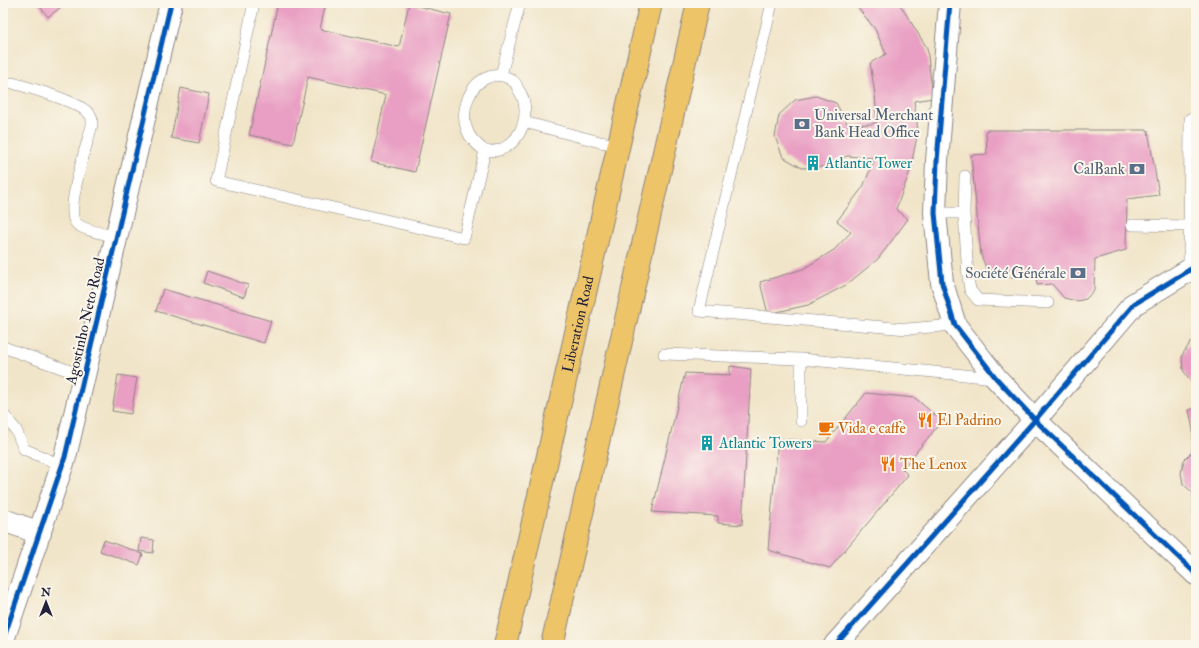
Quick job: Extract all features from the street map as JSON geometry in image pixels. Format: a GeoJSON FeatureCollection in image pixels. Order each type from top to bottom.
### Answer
{"type":"FeatureCollection","features":[{"type":"Feature","properties":{"kind":"highway","name":"Liberation Road"},"geometry":{"type":"LineString","coordinates":[[505,645],[651,3]]}},
{"type":"Feature","properties":{"kind":"highway"},"geometry":{"type":"LineString","coordinates":[[552,645],[698,3]]}},
{"type":"Feature","properties":{"kind":"street","name":"Agostinho Neto Road"},"geometry":{"type":"LineString","coordinates":[[3,640],[9,606],[40,533],[63,466],[172,3]]}},
{"type":"Feature","properties":{"kind":"street"},"geometry":{"type":"LineString","coordinates":[[950,3],[937,161],[935,213],[942,283],[955,325],[996,378],[1035,420],[1196,574]]}},
{"type":"Feature","properties":{"kind":"street"},"geometry":{"type":"LineString","coordinates":[[835,645],[1035,420],[1134,304],[1192,268]]}},
{"type":"Feature","properties":{"kind":"street"},"geometry":{"type":"LineString","coordinates":[[3,520],[40,533]]}},
{"type":"Feature","properties":{"kind":"lane"},"geometry":{"type":"LineString","coordinates":[[254,3],[216,181],[464,238],[485,151]]}},
{"type":"Feature","properties":{"kind":"lane"},"geometry":{"type":"LineString","coordinates":[[502,75],[520,3]]}},
{"type":"Feature","properties":{"kind":"lane"},"geometry":{"type":"LineString","coordinates":[[772,3],[699,312],[907,329],[955,325]]}},
{"type":"Feature","properties":{"kind":"lane"},"geometry":{"type":"LineString","coordinates":[[502,75],[513,81],[521,94],[525,106],[524,122],[520,132],[511,144],[499,150],[485,151],[474,143],[467,131],[464,119],[467,100],[476,85],[488,77],[502,75]]}},
{"type":"Feature","properties":{"kind":"lane"},"geometry":{"type":"LineString","coordinates":[[13,83],[63,99],[85,109],[91,116],[92,125],[76,185],[72,213],[75,222],[84,228],[116,237]]}},
{"type":"Feature","properties":{"kind":"lane"},"geometry":{"type":"LineString","coordinates":[[1190,118],[1189,226],[1192,268]]}},
{"type":"Feature","properties":{"kind":"lane"},"geometry":{"type":"LineString","coordinates":[[524,122],[600,142],[619,145]]}},
{"type":"Feature","properties":{"kind":"lane"},"geometry":{"type":"LineString","coordinates":[[965,176],[964,213],[970,290],[978,300],[1048,303]]}},
{"type":"Feature","properties":{"kind":"lane"},"geometry":{"type":"LineString","coordinates":[[935,213],[964,213]]}},
{"type":"Feature","properties":{"kind":"lane"},"geometry":{"type":"LineString","coordinates":[[1132,225],[1189,226]]}},
{"type":"Feature","properties":{"kind":"lane"},"geometry":{"type":"LineString","coordinates":[[3,347],[84,376]]}},
{"type":"Feature","properties":{"kind":"lane"},"geometry":{"type":"LineString","coordinates":[[664,354],[801,359],[996,378]]}},
{"type":"Feature","properties":{"kind":"lane"},"geometry":{"type":"LineString","coordinates":[[801,359],[801,421]]}},
{"type":"Feature","properties":{"kind":"lane"},"geometry":{"type":"LineString","coordinates":[[3,414],[16,430],[24,449],[63,466]]}},
{"type":"Feature","properties":{"kind":"building"},"geometry":{"type":"Polygon","coordinates":[[[37,3],[66,3],[48,17],[37,3]]]}},
{"type":"Feature","properties":{"kind":"building"},"geometry":{"type":"Polygon","coordinates":[[[278,3],[326,3],[320,29],[399,47],[409,4],[451,14],[415,172],[371,162],[386,95],[308,77],[293,144],[249,135],[278,3]]]}},
{"type":"Feature","properties":{"kind":"building","name":"Atlantic Tower"},"geometry":{"type":"Polygon","coordinates":[[[854,3],[899,3],[927,48],[933,98],[914,101],[918,131],[910,171],[896,209],[908,219],[878,259],[846,285],[808,305],[768,314],[760,282],[803,269],[834,250],[851,232],[837,221],[863,187],[875,158],[847,156],[824,167],[802,168],[783,157],[775,137],[779,115],[795,100],[816,96],[836,103],[848,125],[872,124],[877,122],[875,94],[870,63],[886,54],[875,29],[854,3]]]}},
{"type":"Feature","properties":{"kind":"building"},"geometry":{"type":"Polygon","coordinates":[[[181,88],[209,94],[199,143],[171,138],[181,88]]]}},
{"type":"Feature","properties":{"kind":"building"},"geometry":{"type":"Polygon","coordinates":[[[986,130],[1148,130],[1159,195],[1127,199],[1126,250],[1095,259],[1094,290],[1086,299],[1077,301],[1064,298],[1052,284],[1037,285],[1036,276],[990,278],[981,255],[971,155],[987,154],[986,130]]]}},
{"type":"Feature","properties":{"kind":"building"},"geometry":{"type":"Polygon","coordinates":[[[207,271],[248,285],[244,297],[203,283],[207,271]]]}},
{"type":"Feature","properties":{"kind":"building"},"geometry":{"type":"Polygon","coordinates":[[[163,289],[271,321],[264,343],[156,311],[163,289]]]}},
{"type":"Feature","properties":{"kind":"building"},"geometry":{"type":"Polygon","coordinates":[[[1196,339],[1196,384],[1192,383],[1183,370],[1182,355],[1191,342],[1196,339]]]}},
{"type":"Feature","properties":{"kind":"building","name":"Atlantic Towers"},"geometry":{"type":"Polygon","coordinates":[[[730,366],[751,369],[742,525],[718,523],[718,516],[652,512],[685,373],[730,375],[730,366]]]}},
{"type":"Feature","properties":{"kind":"building"},"geometry":{"type":"Polygon","coordinates":[[[118,375],[137,378],[131,414],[112,411],[118,375]]]}},
{"type":"Feature","properties":{"kind":"building"},"geometry":{"type":"Polygon","coordinates":[[[866,393],[915,398],[942,421],[902,469],[908,475],[830,568],[768,550],[778,439],[826,442],[866,393]]]}},
{"type":"Feature","properties":{"kind":"building"},"geometry":{"type":"Polygon","coordinates":[[[1196,408],[1196,515],[1193,515],[1193,493],[1183,484],[1181,473],[1184,460],[1192,452],[1193,430],[1189,410],[1196,408]]]}},
{"type":"Feature","properties":{"kind":"building"},"geometry":{"type":"Polygon","coordinates":[[[141,538],[154,540],[153,553],[139,551],[141,538]]]}},
{"type":"Feature","properties":{"kind":"building"},"geometry":{"type":"Polygon","coordinates":[[[104,540],[143,554],[139,565],[100,551],[104,540]]]}},
{"type":"Feature","properties":{"kind":"cycle path"},"geometry":{"type":"LineString","coordinates":[[3,640],[65,457],[171,3]]}},
{"type":"Feature","properties":{"kind":"cycle path"},"geometry":{"type":"LineString","coordinates":[[950,3],[937,161],[935,213],[942,283],[955,325],[996,378],[1035,420],[1196,574]]}},
{"type":"Feature","properties":{"kind":"cycle path"},"geometry":{"type":"LineString","coordinates":[[835,645],[1035,420],[1134,304],[1196,266]]}},
{"type":"Feature","properties":{"kind":"place","name":"Universal Merchant Bank Head Office"},"geometry":{"type":"Point","coordinates":[802,124]}},
{"type":"Feature","properties":{"kind":"place","name":"Atlantic Tower"},"geometry":{"type":"Point","coordinates":[813,163]}},
{"type":"Feature","properties":{"kind":"place","name":"CalBank"},"geometry":{"type":"Point","coordinates":[1137,169]}},
{"type":"Feature","properties":{"kind":"place","name":"Société Générale"},"geometry":{"type":"Point","coordinates":[1078,273]}},
{"type":"Feature","properties":{"kind":"place","name":"El Padrino"},"geometry":{"type":"Point","coordinates":[925,420]}},
{"type":"Feature","properties":{"kind":"place","name":"Vida e caffe"},"geometry":{"type":"Point","coordinates":[826,428]}},
{"type":"Feature","properties":{"kind":"place","name":"Atlantic Towers"},"geometry":{"type":"Point","coordinates":[707,443]}},
{"type":"Feature","properties":{"kind":"place","name":"The Lenox"},"geometry":{"type":"Point","coordinates":[888,464]}}]}
